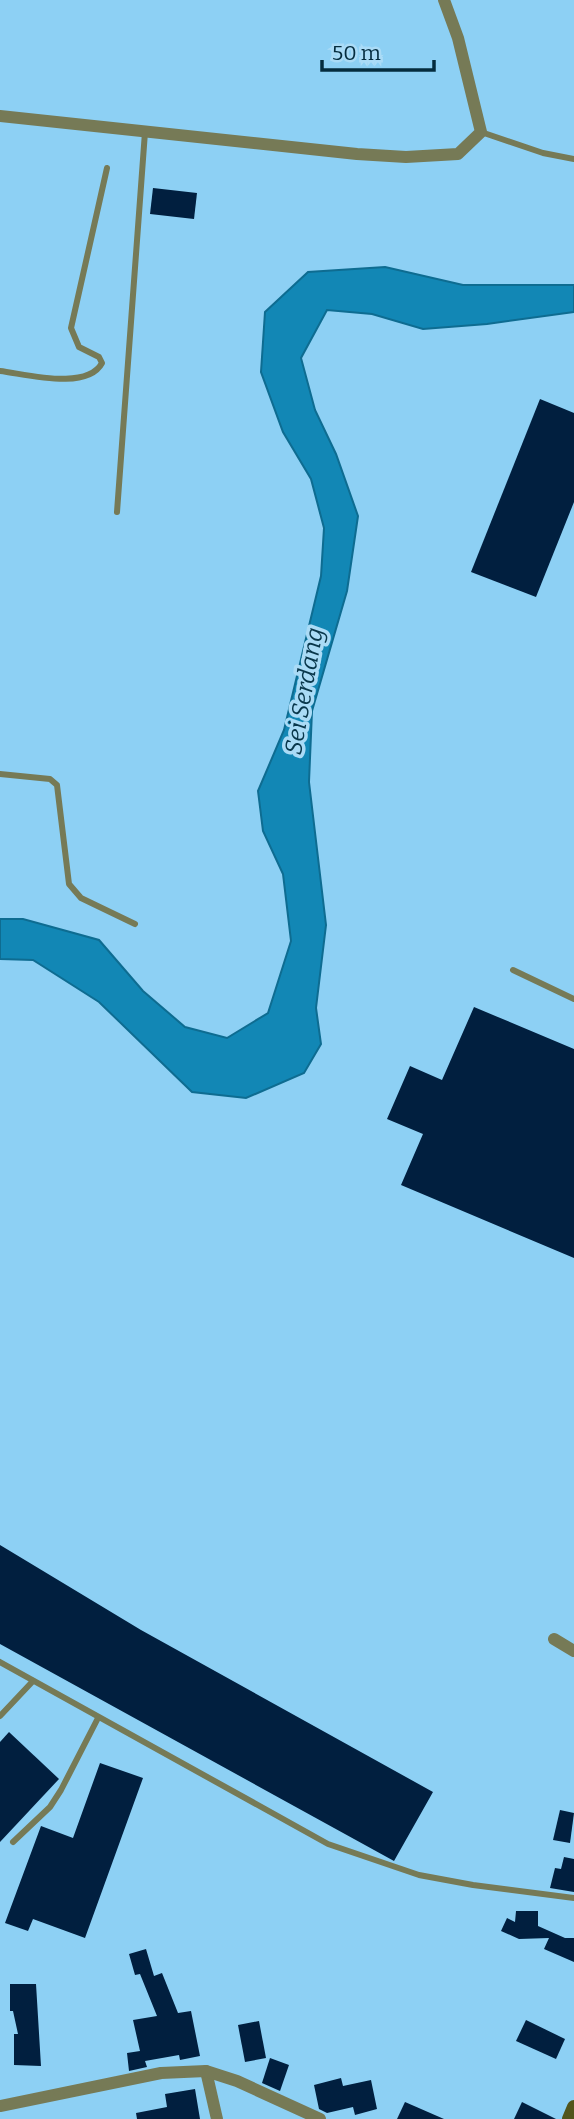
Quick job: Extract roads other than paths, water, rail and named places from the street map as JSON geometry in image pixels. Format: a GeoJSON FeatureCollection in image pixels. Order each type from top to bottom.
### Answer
{"type":"FeatureCollection","features":[{"type":"Feature","properties":{"kind":"street"},"geometry":{"type":"LineString","coordinates":[[0,116],[406,157],[458,154],[481,132],[458,38],[444,0]]}},
{"type":"Feature","properties":{"kind":"street"},"geometry":{"type":"LineString","coordinates":[[554,1639],[574,1651]]}},
{"type":"Feature","properties":{"kind":"street"},"geometry":{"type":"LineString","coordinates":[[206,2071],[217,2119]]}},
{"type":"Feature","properties":{"kind":"street"},"geometry":{"type":"LineString","coordinates":[[0,2106],[161,2073],[206,2071],[237,2081],[320,2119]]}},
{"type":"Feature","properties":{"kind":"street"},"geometry":{"type":"LineString","coordinates":[[569,2119],[574,2107]]}},
{"type":"Feature","properties":{"kind":"lane"},"geometry":{"type":"LineString","coordinates":[[117,512],[145,132]]}},
{"type":"Feature","properties":{"kind":"lane"},"geometry":{"type":"LineString","coordinates":[[481,132],[543,153],[574,159]]}},
{"type":"Feature","properties":{"kind":"lane"},"geometry":{"type":"LineString","coordinates":[[0,371],[71,380],[99,369],[102,363],[99,357],[79,347],[71,328],[107,168]]}},
{"type":"Feature","properties":{"kind":"lane"},"geometry":{"type":"LineString","coordinates":[[0,774],[50,779],[57,785],[69,884],[81,898],[135,924]]}},
{"type":"Feature","properties":{"kind":"lane"},"geometry":{"type":"LineString","coordinates":[[513,970],[574,999]]}},
{"type":"Feature","properties":{"kind":"lane"},"geometry":{"type":"LineString","coordinates":[[0,1662],[328,1844],[419,1875],[574,1898]]}},
{"type":"Feature","properties":{"kind":"lane"},"geometry":{"type":"LineString","coordinates":[[0,1716],[33,1681]]}},
{"type":"Feature","properties":{"kind":"lane"},"geometry":{"type":"LineString","coordinates":[[13,1842],[50,1807],[98,1718]]}},
{"type":"Feature","properties":{"kind":"water","name":"Sei Serdang"},"geometry":{"type":"Polygon","coordinates":[[[385,267],[463,285],[574,285],[574,312],[487,324],[423,329],[372,314],[327,310],[301,358],[315,410],[336,454],[358,516],[347,591],[312,711],[309,782],[326,925],[316,1008],[321,1044],[304,1073],[246,1098],[192,1092],[99,1002],[33,960],[0,959],[0,919],[23,919],[99,940],[143,991],[185,1027],[227,1038],[268,1013],[291,941],[283,874],[263,831],[258,791],[284,730],[321,576],[324,528],[311,479],[283,432],[261,372],[265,312],[308,272],[385,267]]]}}]}
